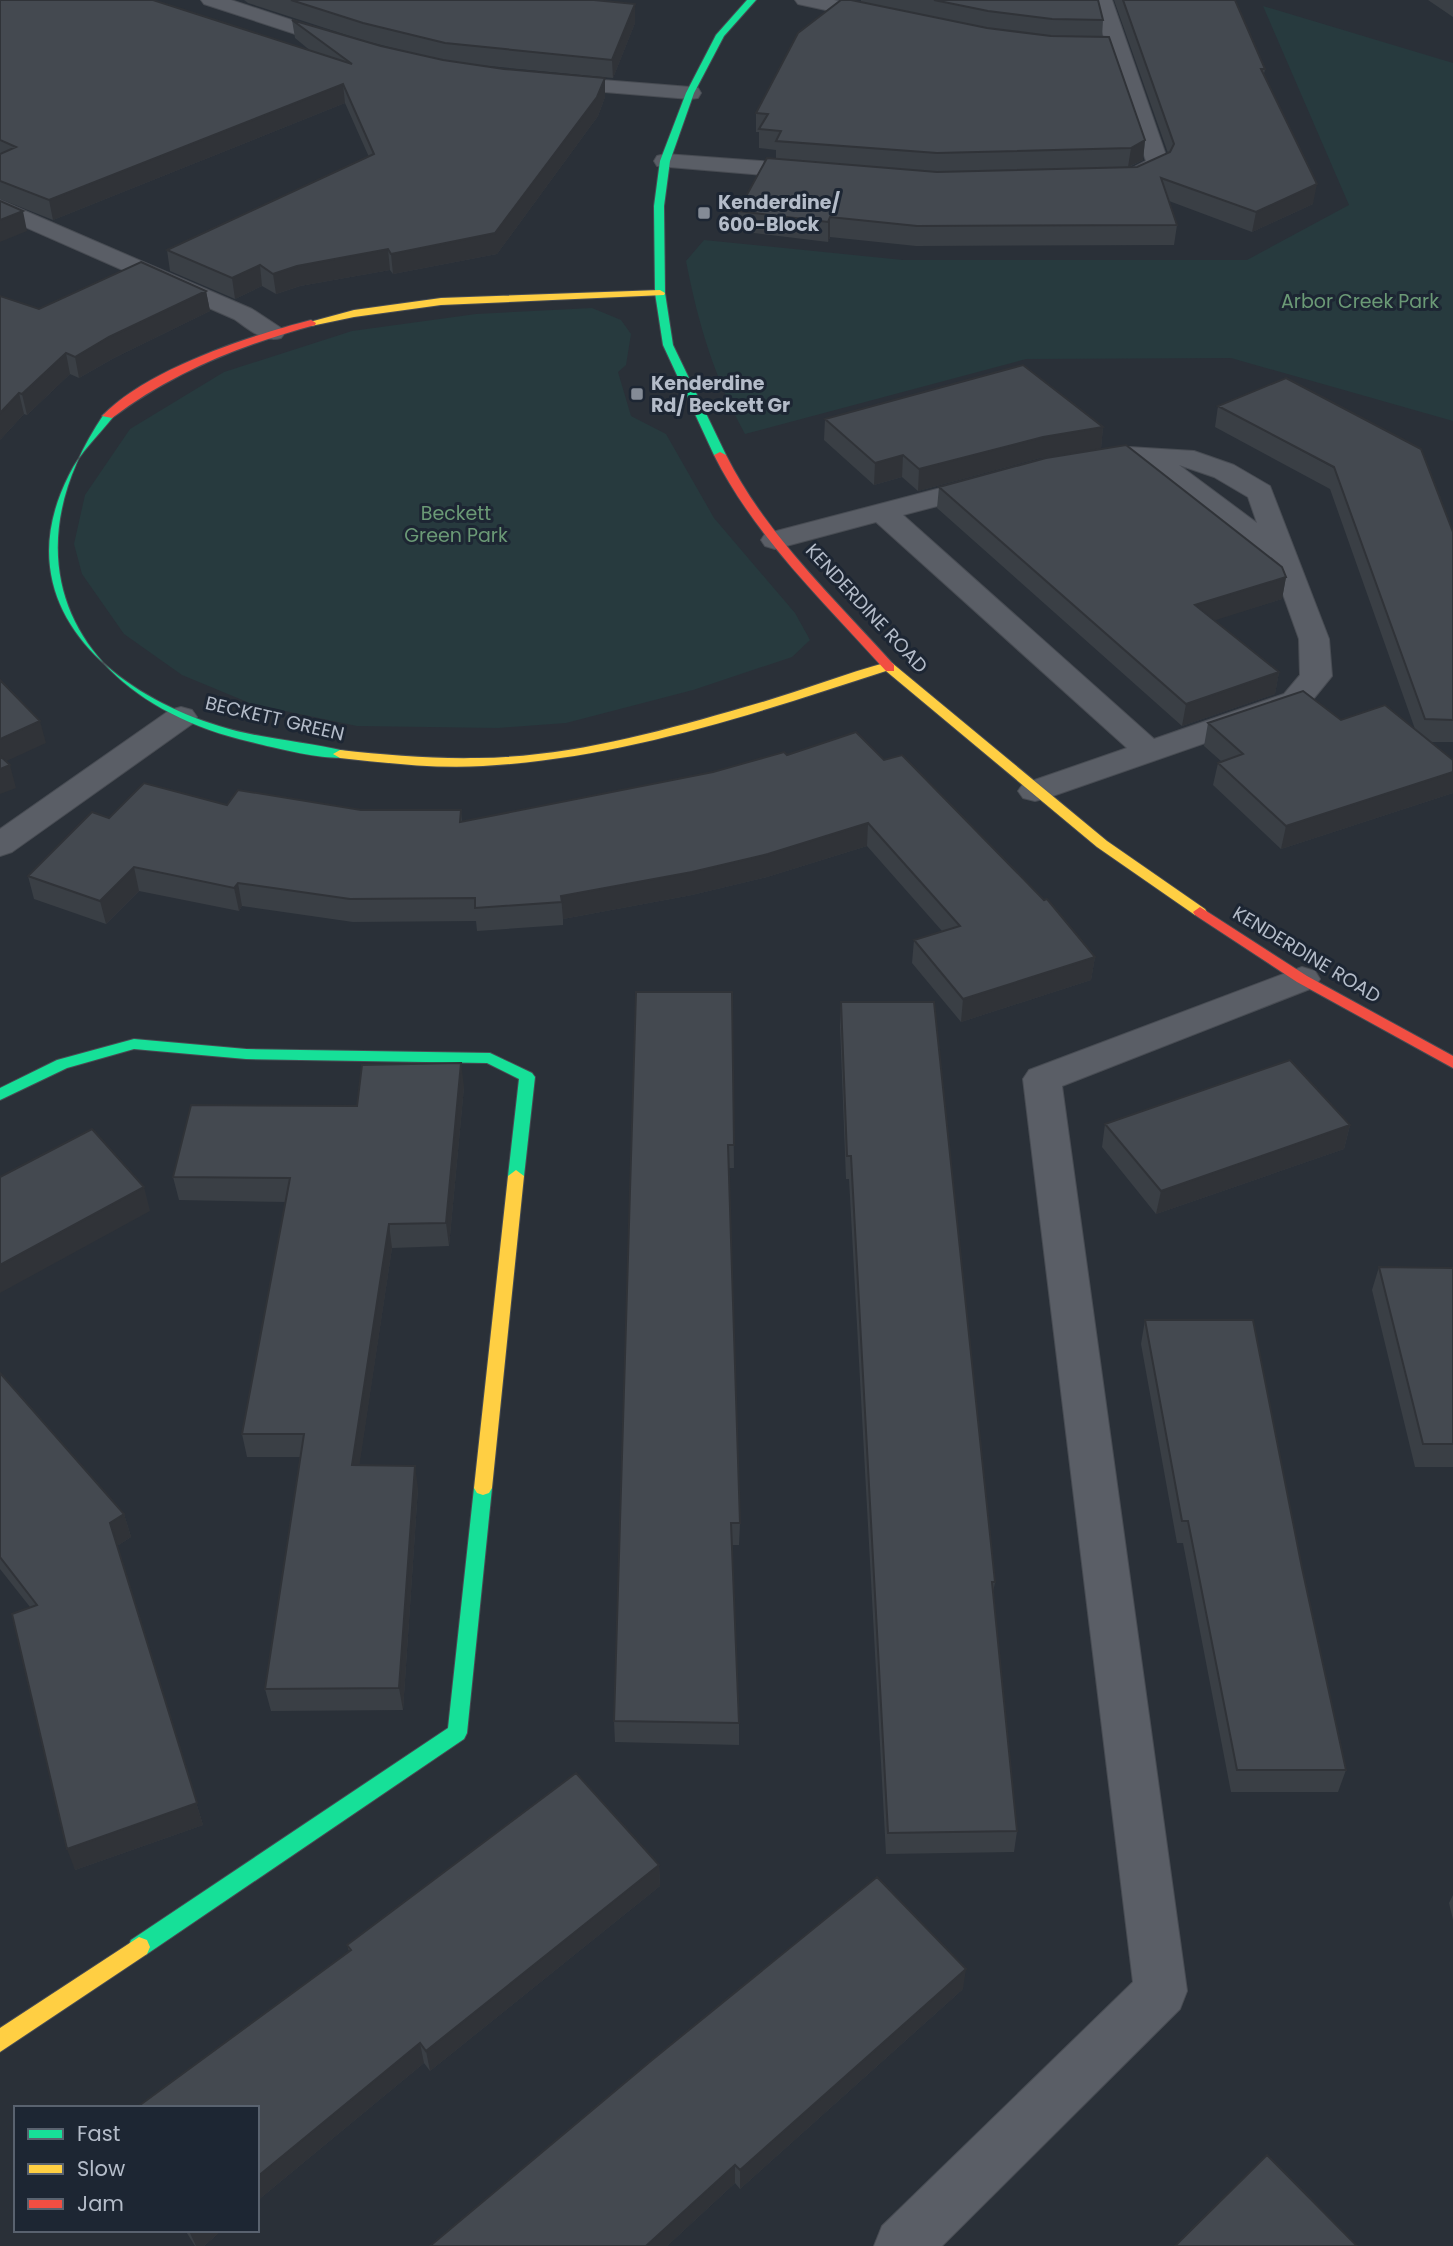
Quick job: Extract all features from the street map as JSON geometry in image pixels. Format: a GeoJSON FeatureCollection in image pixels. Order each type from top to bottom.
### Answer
{"type":"FeatureCollection","features":[{"type":"Feature","properties":{"kind":"street"},"geometry":{"type":"LineString","coordinates":[[211,0],[362,50]]}},
{"type":"Feature","properties":{"kind":"street","name":"KENDERDINE ROAD"},"geometry":{"type":"LineString","coordinates":[[752,0],[720,35],[690,93],[665,160],[659,206],[660,293],[668,345],[687,390],[738,491],[775,540],[888,666],[1035,791],[1124,859],[1246,944],[1302,979],[1453,1063]]}},
{"type":"Feature","properties":{"kind":"street"},"geometry":{"type":"LineString","coordinates":[[806,0],[910,22]]}},
{"type":"Feature","properties":{"kind":"street"},"geometry":{"type":"LineString","coordinates":[[1095,178],[1134,177],[1158,164],[1102,0]]}},
{"type":"Feature","properties":{"kind":"street"},"geometry":{"type":"LineString","coordinates":[[1038,45],[1117,47]]}},
{"type":"Feature","properties":{"kind":"street"},"geometry":{"type":"LineString","coordinates":[[537,81],[690,93]]}},
{"type":"Feature","properties":{"kind":"street"},"geometry":{"type":"LineString","coordinates":[[665,160],[840,175]]}},
{"type":"Feature","properties":{"kind":"street"},"geometry":{"type":"LineString","coordinates":[[0,207],[243,314],[272,333]]}},
{"type":"Feature","properties":{"kind":"street","name":"BECKETT GREEN"},"geometry":{"type":"LineString","coordinates":[[660,293],[463,299],[311,322],[272,333],[196,362],[142,391],[92,428],[67,465],[50,503],[41,554],[45,587],[60,620],[85,652],[113,677],[181,717],[294,747],[358,758],[433,765],[576,755],[721,721],[888,666]]}},
{"type":"Feature","properties":{"kind":"street"},"geometry":{"type":"LineString","coordinates":[[1035,791],[1295,701],[1316,676],[1314,639],[1260,492],[1224,471],[1184,457],[1129,455],[1066,465]]}},
{"type":"Feature","properties":{"kind":"street"},"geometry":{"type":"LineString","coordinates":[[775,540],[1014,477]]}},
{"type":"Feature","properties":{"kind":"street"},"geometry":{"type":"LineString","coordinates":[[883,513],[1149,751]]}},
{"type":"Feature","properties":{"kind":"street"},"geometry":{"type":"LineString","coordinates":[[0,845],[181,717]]}},
{"type":"Feature","properties":{"kind":"street"},"geometry":{"type":"LineString","coordinates":[[902,2246],[1161,1991],[1042,1079],[1302,979]]}},
{"type":"Feature","properties":{"kind":"street"},"geometry":{"type":"LineString","coordinates":[[0,1095],[62,1064],[134,1044],[246,1054],[490,1058],[527,1077],[457,1733],[0,2041]]}},
{"type":"Feature","properties":{"kind":"green space","name":"Arbor Creek Park"},"geometry":{"type":"Polygon","coordinates":[[[1263,6],[1453,63],[1453,421],[1231,358],[1026,359],[745,434],[716,371],[702,328],[686,261],[704,240],[903,260],[1247,260],[1349,205],[1263,6]]]}},
{"type":"Feature","properties":{"kind":"green space","name":"Beckett Green Park"},"geometry":{"type":"Polygon","coordinates":[[[592,308],[621,320],[631,334],[626,365],[618,372],[631,416],[666,434],[714,518],[795,613],[810,640],[792,657],[693,690],[566,723],[498,728],[357,726],[252,704],[182,675],[124,634],[82,574],[74,544],[85,495],[130,429],[224,372],[352,331],[476,314],[592,308]]]}},
{"type":"Feature","properties":{"kind":"building"},"geometry":{"type":"Polygon","coordinates":[[[0,0],[153,0],[352,64],[292,20],[381,46],[443,60],[504,69],[605,78],[597,97],[495,233],[391,254],[388,249],[297,266],[273,274],[260,265],[232,278],[167,250],[374,154],[343,84],[49,200],[0,181],[0,154],[16,147],[0,140],[0,0]]]}},
{"type":"Feature","properties":{"kind":"building"},"geometry":{"type":"Polygon","coordinates":[[[291,0],[594,0],[635,4],[612,60],[445,43],[363,23],[291,0]]]}},
{"type":"Feature","properties":{"kind":"building"},"geometry":{"type":"Polygon","coordinates":[[[841,0],[987,28],[1051,36],[1109,37],[1145,140],[1131,148],[937,153],[776,141],[781,131],[759,129],[768,114],[756,113],[798,33],[841,0]]]}},
{"type":"Feature","properties":{"kind":"building"},"geometry":{"type":"Polygon","coordinates":[[[934,0],[1098,0],[1103,20],[1052,19],[988,11],[934,0]]]}},
{"type":"Feature","properties":{"kind":"building"},"geometry":{"type":"Polygon","coordinates":[[[1123,0],[1235,0],[1265,69],[1261,69],[1317,184],[1256,212],[1161,178],[1177,225],[917,226],[830,217],[828,222],[738,211],[767,158],[937,172],[1137,167],[1170,152],[1174,144],[1123,0]]]}},
{"type":"Feature","properties":{"kind":"building"},"geometry":{"type":"Polygon","coordinates":[[[0,201],[23,211],[0,220],[0,201]]]}},
{"type":"Feature","properties":{"kind":"building"},"geometry":{"type":"Polygon","coordinates":[[[141,262],[206,291],[109,337],[75,357],[66,353],[0,413],[0,296],[39,309],[141,262]]]}},
{"type":"Feature","properties":{"kind":"building"},"geometry":{"type":"Polygon","coordinates":[[[1023,365],[1103,427],[1043,437],[919,469],[903,455],[875,463],[825,419],[1023,365]]]}},
{"type":"Feature","properties":{"kind":"building"},"geometry":{"type":"Polygon","coordinates":[[[1286,378],[1421,449],[1453,532],[1453,720],[1425,719],[1334,467],[1218,406],[1286,378]]]}},
{"type":"Feature","properties":{"kind":"building"},"geometry":{"type":"Polygon","coordinates":[[[1126,445],[1282,567],[1286,577],[1195,605],[1279,672],[1186,704],[939,487],[1046,458],[1126,445]]]}},
{"type":"Feature","properties":{"kind":"building"},"geometry":{"type":"Polygon","coordinates":[[[0,680],[40,721],[0,739],[0,680]]]}},
{"type":"Feature","properties":{"kind":"building"},"geometry":{"type":"Polygon","coordinates":[[[1303,691],[1341,720],[1385,705],[1453,760],[1453,772],[1286,826],[1218,763],[1243,754],[1208,723],[1303,691]]]}},
{"type":"Feature","properties":{"kind":"building"},"geometry":{"type":"Polygon","coordinates":[[[856,732],[884,760],[902,755],[1044,900],[1047,899],[1095,957],[963,999],[914,940],[960,926],[868,823],[768,854],[692,872],[561,896],[562,902],[475,908],[475,898],[350,899],[238,883],[234,888],[134,867],[100,901],[28,876],[92,812],[109,818],[144,783],[227,805],[238,790],[361,810],[461,810],[460,822],[713,772],[784,752],[787,755],[856,732]]]}},
{"type":"Feature","properties":{"kind":"building"},"geometry":{"type":"Polygon","coordinates":[[[0,756],[10,765],[0,769],[0,756]]]}},
{"type":"Feature","properties":{"kind":"building"},"geometry":{"type":"Polygon","coordinates":[[[636,992],[732,992],[734,1145],[728,1145],[740,1523],[731,1523],[739,1723],[614,1721],[636,992]]]}},
{"type":"Feature","properties":{"kind":"building"},"geometry":{"type":"Polygon","coordinates":[[[841,1002],[934,1002],[995,1582],[992,1582],[1017,1831],[888,1833],[851,1156],[847,1156],[841,1002]]]}},
{"type":"Feature","properties":{"kind":"building"},"geometry":{"type":"Polygon","coordinates":[[[1290,1060],[1350,1125],[1161,1191],[1105,1124],[1290,1060]]]}},
{"type":"Feature","properties":{"kind":"building"},"geometry":{"type":"Polygon","coordinates":[[[461,1063],[446,1223],[389,1224],[352,1465],[415,1466],[399,1688],[265,1689],[304,1434],[242,1434],[290,1178],[173,1177],[191,1105],[357,1106],[362,1065],[461,1063]]]}},
{"type":"Feature","properties":{"kind":"building"},"geometry":{"type":"Polygon","coordinates":[[[92,1129],[144,1187],[0,1265],[0,1177],[92,1129]]]}},
{"type":"Feature","properties":{"kind":"building"},"geometry":{"type":"Polygon","coordinates":[[[1379,1267],[1453,1268],[1453,1444],[1423,1444],[1379,1267]]]}},
{"type":"Feature","properties":{"kind":"building"},"geometry":{"type":"Polygon","coordinates":[[[1145,1320],[1253,1320],[1302,1568],[1346,1770],[1237,1770],[1188,1521],[1182,1521],[1145,1320]]]}},
{"type":"Feature","properties":{"kind":"building"},"geometry":{"type":"Polygon","coordinates":[[[0,1373],[124,1514],[110,1523],[197,1803],[67,1849],[12,1614],[37,1605],[0,1557],[0,1373]]]}},
{"type":"Feature","properties":{"kind":"building"},"geometry":{"type":"Polygon","coordinates":[[[576,1773],[659,1865],[426,2051],[420,2043],[259,2175],[259,2106],[139,2106],[351,1950],[347,1945],[576,1773]]]}},
{"type":"Feature","properties":{"kind":"building"},"geometry":{"type":"Polygon","coordinates":[[[877,1877],[966,1969],[740,2170],[735,2165],[646,2246],[430,2246],[652,2060],[877,1877]]]}},
{"type":"Feature","properties":{"kind":"building"},"geometry":{"type":"Polygon","coordinates":[[[1267,2155],[1357,2246],[1175,2246],[1267,2155]]]}},
{"type":"Feature","properties":{"kind":"traffic: fast"},"geometry":{"type":"LineString","coordinates":[[720,455],[668,345],[660,293],[659,206],[665,161],[690,93],[720,35],[752,0]]}},
{"type":"Feature","properties":{"kind":"traffic: fast"},"geometry":{"type":"LineString","coordinates":[[108,416],[79,449],[64,473],[52,500],[43,535],[41,556],[45,583],[54,608],[68,631],[86,652],[129,688],[176,714],[235,735],[340,754]]}},
{"type":"Feature","properties":{"kind":"traffic: fast"},"geometry":{"type":"LineString","coordinates":[[0,1095],[62,1064],[134,1044],[246,1054],[490,1058],[527,1077],[516,1176]]}},
{"type":"Feature","properties":{"kind":"traffic: fast"},"geometry":{"type":"LineString","coordinates":[[139,1947],[457,1733],[483,1488]]}},
{"type":"Feature","properties":{"kind":"traffic: slow"},"geometry":{"type":"LineString","coordinates":[[311,323],[397,306],[485,298],[660,293]]}},
{"type":"Feature","properties":{"kind":"traffic: slow"},"geometry":{"type":"LineString","coordinates":[[340,754],[411,762],[481,762],[550,756],[686,728],[888,666]]}},
{"type":"Feature","properties":{"kind":"traffic: slow"},"geometry":{"type":"LineString","coordinates":[[890,668],[1102,844],[1200,912]]}},
{"type":"Feature","properties":{"kind":"traffic: slow"},"geometry":{"type":"LineString","coordinates":[[483,1488],[516,1176]]}},
{"type":"Feature","properties":{"kind":"traffic: slow"},"geometry":{"type":"LineString","coordinates":[[0,2041],[139,1947]]}},
{"type":"Feature","properties":{"kind":"traffic: jam"},"geometry":{"type":"LineString","coordinates":[[108,416],[179,370],[230,348],[311,323]]}},
{"type":"Feature","properties":{"kind":"traffic: jam"},"geometry":{"type":"LineString","coordinates":[[720,455],[738,491],[775,540],[890,668]]}},
{"type":"Feature","properties":{"kind":"traffic: jam"},"geometry":{"type":"LineString","coordinates":[[1200,912],[1302,979],[1453,1063]]}},
{"type":"Feature","properties":{"kind":"place","name":"Kenderdine/ 600-Block"},"geometry":{"type":"Point","coordinates":[704,213]}},
{"type":"Feature","properties":{"kind":"place","name":"Kenderdine Rd/ Beckett Gr"},"geometry":{"type":"Point","coordinates":[637,394]}}]}
